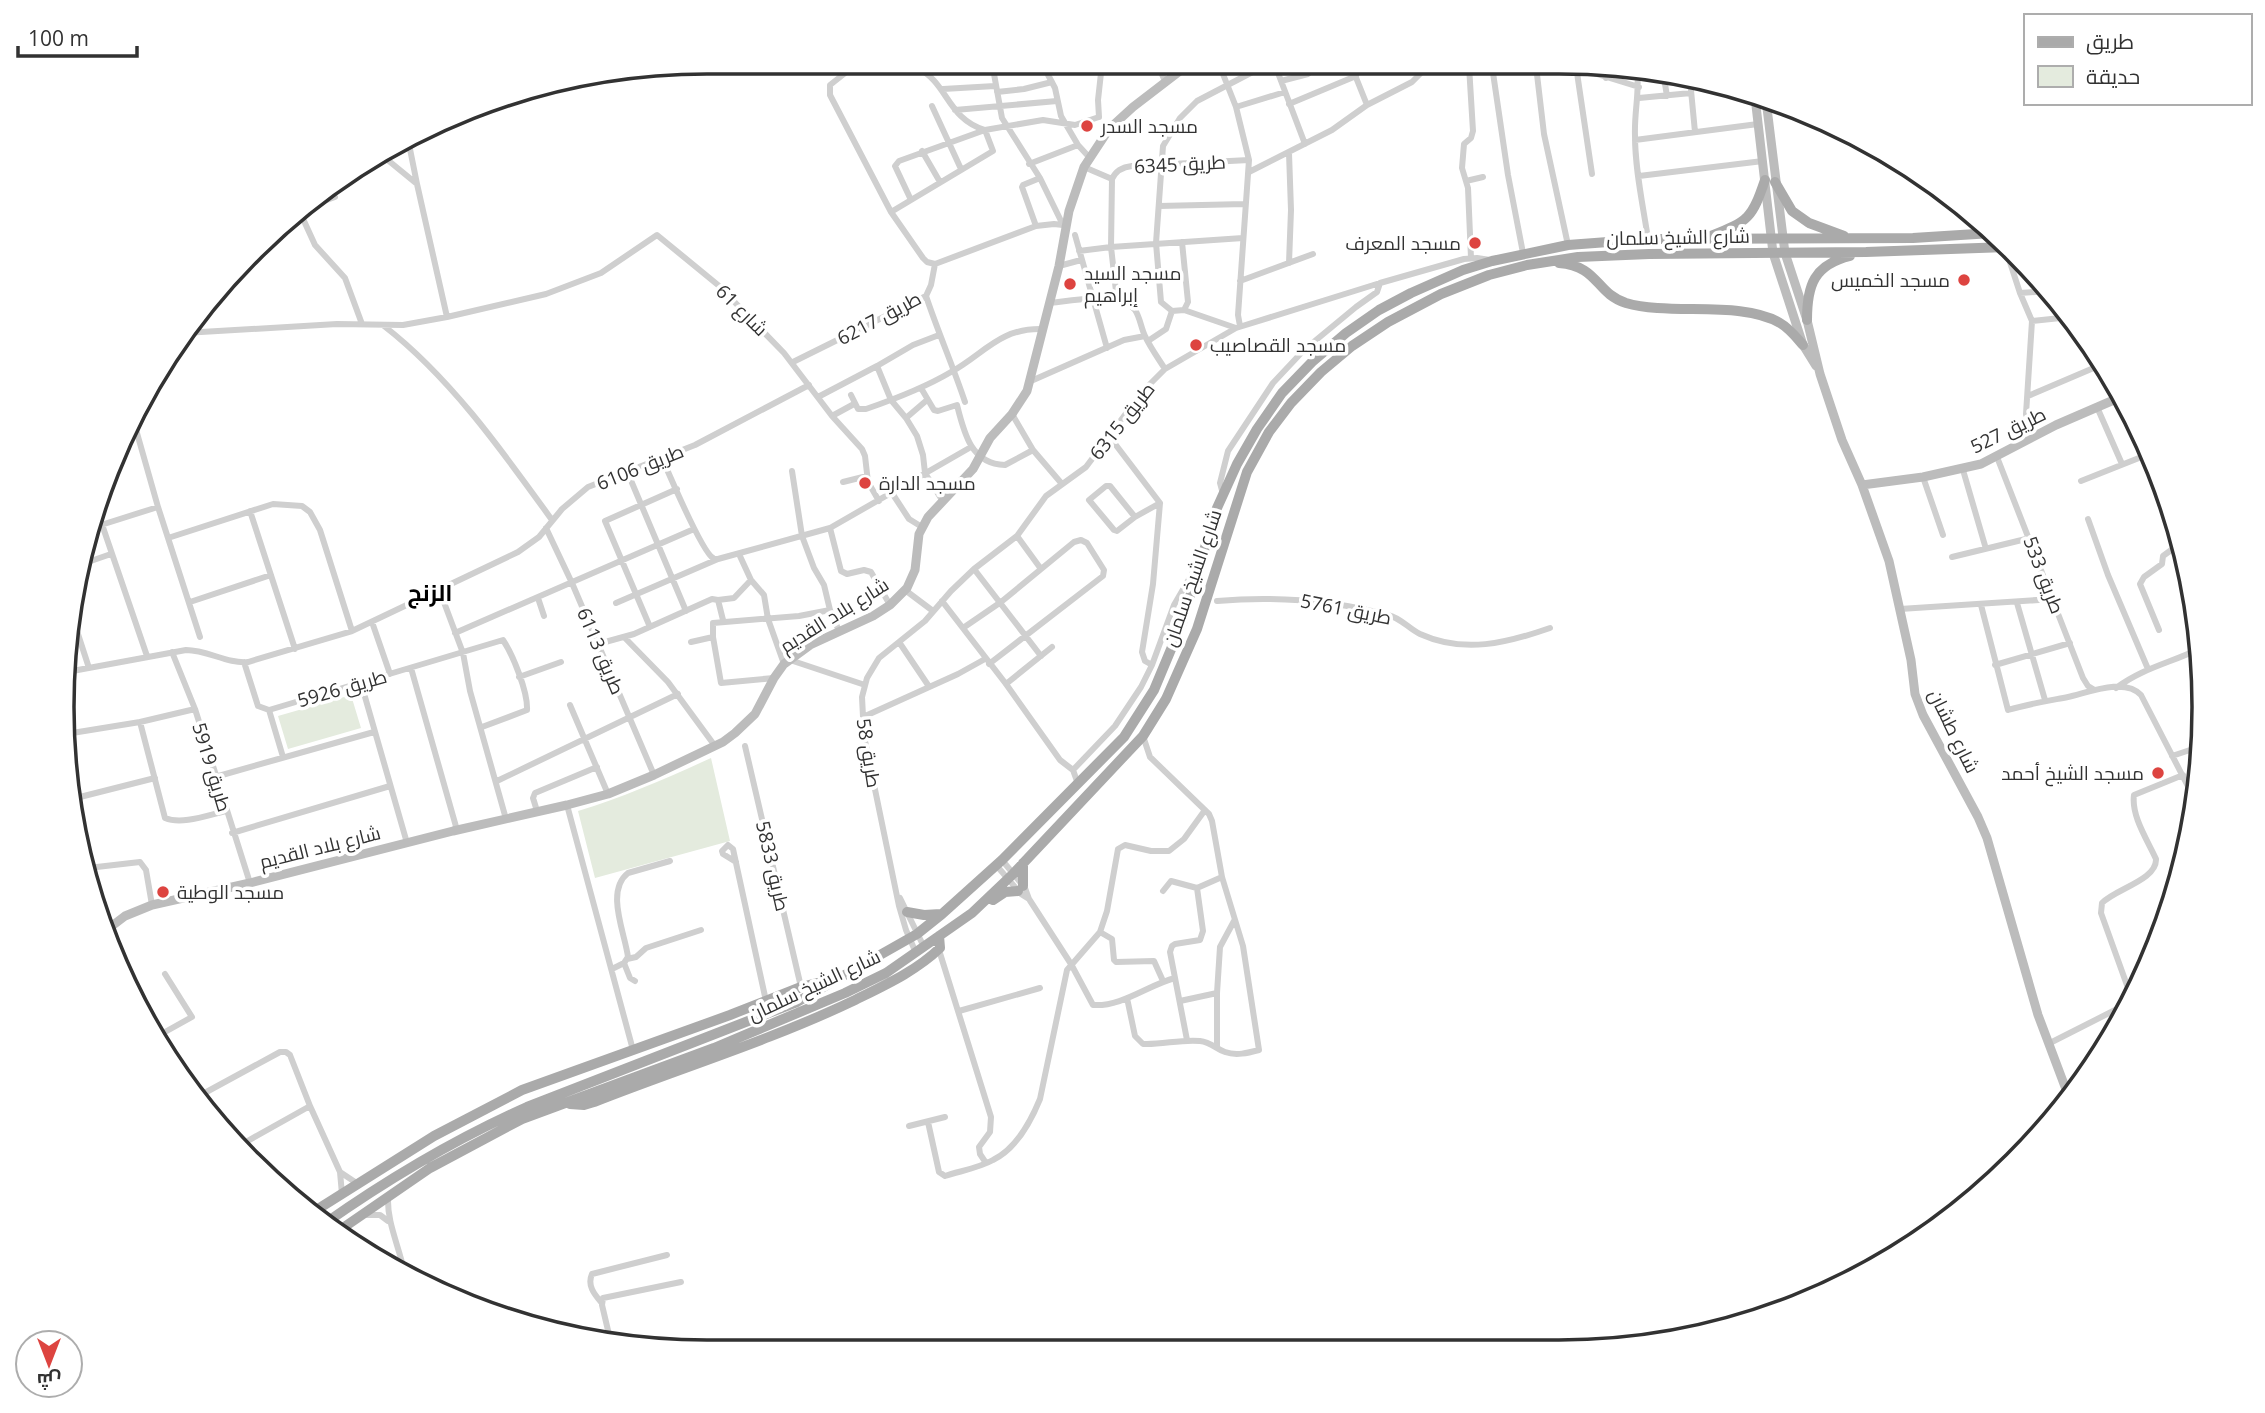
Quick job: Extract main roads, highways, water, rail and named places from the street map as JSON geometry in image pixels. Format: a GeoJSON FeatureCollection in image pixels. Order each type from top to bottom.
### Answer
{"type":"FeatureCollection","features":[{"type":"Feature","properties":{"kind":"main road"},"geometry":{"type":"LineString","coordinates":[[1704,238],[1736,226],[1749,217],[1770,181],[1792,211],[1809,223],[1851,238]]}},
{"type":"Feature","properties":{"kind":"main road","name":"شارع الشيخ سلمان"},"geometry":{"type":"LineString","coordinates":[[334,1218],[429,1156],[486,1125],[797,1002],[913,937],[942,914],[999,863],[1125,737],[1154,690],[1182,623],[1217,508],[1257,429],[1282,393],[1321,355],[1346,333],[1390,305],[1437,281],[1492,261],[1568,245],[1648,239],[1913,238],[1978,233]]}},
{"type":"Feature","properties":{"kind":"main road","name":"شارع الشيخ سلمان"},"geometry":{"type":"LineString","coordinates":[[824,1008],[886,973],[972,913],[1143,736],[1166,699],[1203,612],[1247,472],[1269,432],[1291,403],[1321,372],[1352,346],[1388,322],[1441,294],[1489,275],[1543,262],[1615,255],[1995,248]]}},
{"type":"Feature","properties":{"kind":"main road"},"geometry":{"type":"LineString","coordinates":[[1807,320],[1807,298],[1812,282],[1819,272],[1831,262],[1866,252]]}},
{"type":"Feature","properties":{"kind":"main road"},"geometry":{"type":"LineString","coordinates":[[1543,262],[1581,267],[1605,290],[1626,303],[1729,311],[1770,318],[1782,323],[1803,345]]}},
{"type":"Feature","properties":{"kind":"main road"},"geometry":{"type":"LineString","coordinates":[[972,913],[1001,894],[1021,889],[1023,863]]}},
{"type":"Feature","properties":{"kind":"main road"},"geometry":{"type":"LineString","coordinates":[[907,912],[942,914]]}},
{"type":"Feature","properties":{"kind":"main road"},"geometry":{"type":"LineString","coordinates":[[346,1226],[430,1168],[522,1119],[566,1104],[594,1102],[884,985],[919,966],[939,950],[939,936]]}},
{"type":"Feature","properties":{"kind":"main road"},"geometry":{"type":"LineString","coordinates":[[320,1208],[434,1136],[522,1090],[801,987],[843,976]]}},
{"type":"Feature","properties":{"kind":"main road"},"geometry":{"type":"LineString","coordinates":[[522,1090],[527,1107]]}},
{"type":"Feature","properties":{"kind":"place","name":"مسجد السدر"},"geometry":{"type":"Point","coordinates":[1087,126]}},
{"type":"Feature","properties":{"kind":"place","name":"مسجد المعرف"},"geometry":{"type":"Point","coordinates":[1475,243]}},
{"type":"Feature","properties":{"kind":"place","name":"مسجد الخميس"},"geometry":{"type":"Point","coordinates":[1964,280]}},
{"type":"Feature","properties":{"kind":"place","name":"مسجد السيد إبراهيم"},"geometry":{"type":"Point","coordinates":[1070,284]}},
{"type":"Feature","properties":{"kind":"place","name":"مسجد القصاصيب"},"geometry":{"type":"Point","coordinates":[1196,345]}},
{"type":"Feature","properties":{"kind":"place","name":"مسجد الدارة"},"geometry":{"type":"Point","coordinates":[865,483]}},
{"type":"Feature","properties":{"kind":"place","name":"مسجد الشيخ أحمد"},"geometry":{"type":"Point","coordinates":[2158,773]}},
{"type":"Feature","properties":{"kind":"place","name":"مسجد الوطية"},"geometry":{"type":"Point","coordinates":[163,892]}},
{"type":"Feature","properties":{"kind":"district","name":"الزنج"},"geometry":{"type":"Point","coordinates":[430,593]}}]}
